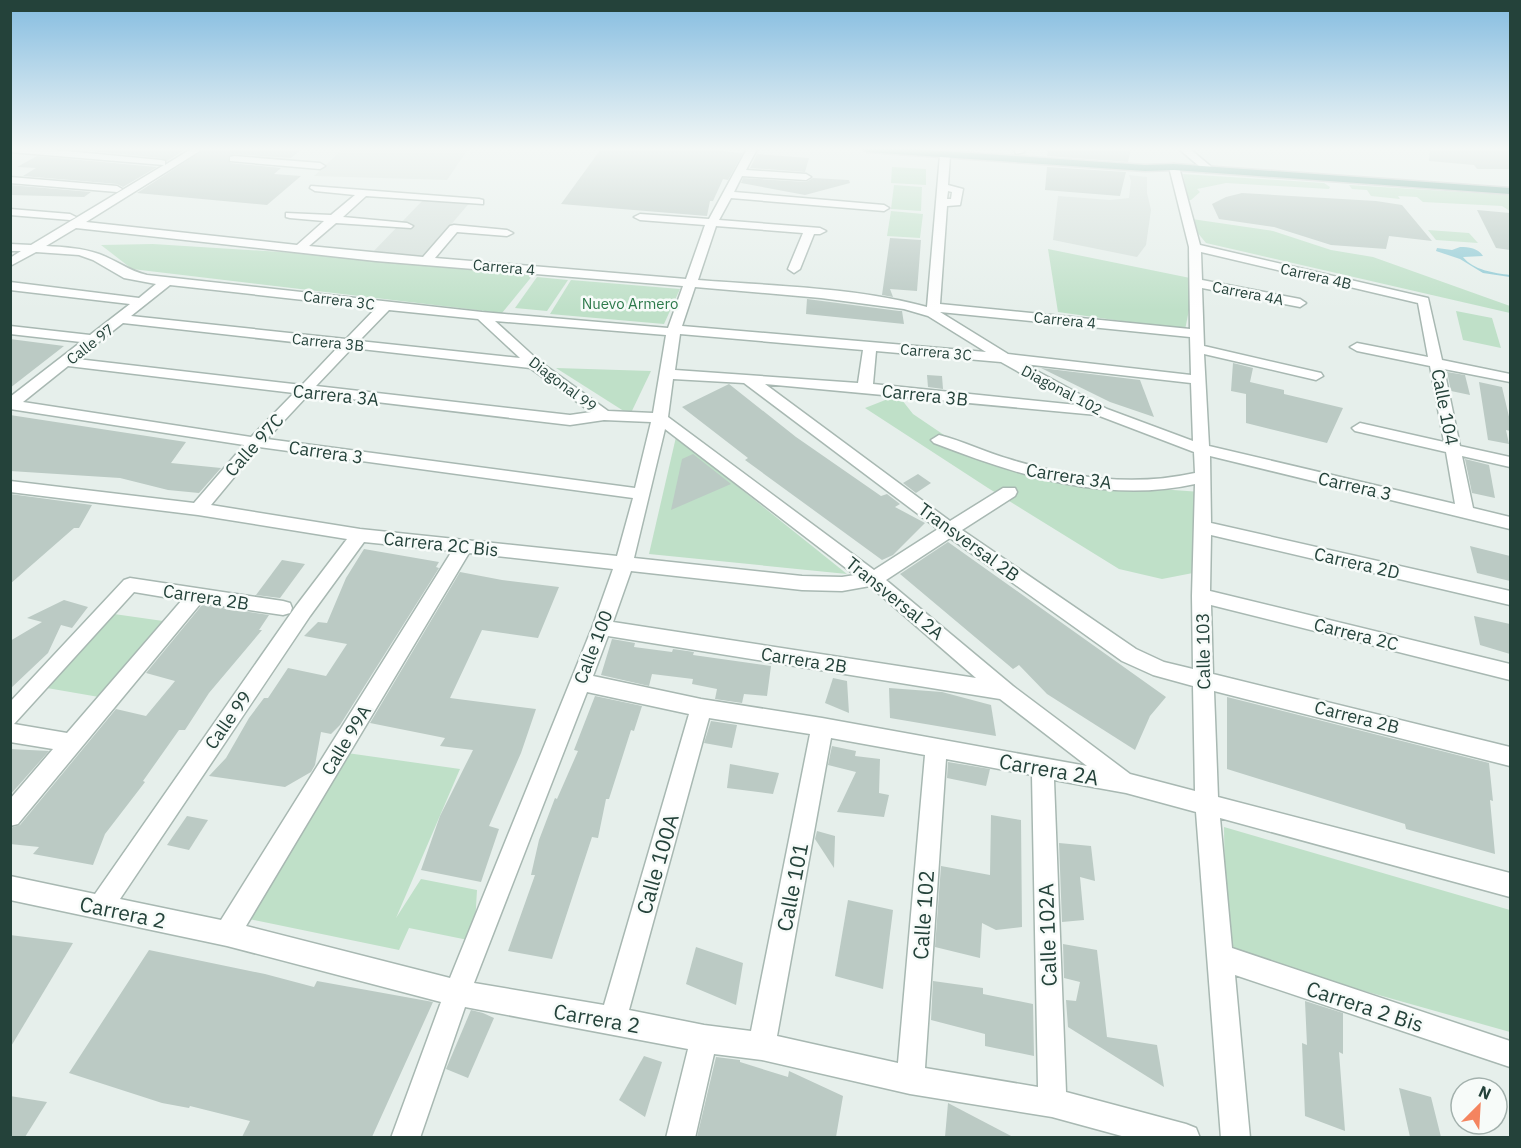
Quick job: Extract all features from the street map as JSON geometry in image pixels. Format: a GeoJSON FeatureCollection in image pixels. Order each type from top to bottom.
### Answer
{"type":"FeatureCollection","features":[{"type":"Feature","properties":{"kind":"street"},"geometry":{"type":"LineString","coordinates":[[72,220],[97,203]]}},
{"type":"Feature","properties":{"kind":"street"},"geometry":{"type":"LineString","coordinates":[[10,263],[18,249],[103,203]]}},
{"type":"Feature","properties":{"kind":"street"},"geometry":{"type":"LineString","coordinates":[[299,249],[352,203]]}},
{"type":"Feature","properties":{"kind":"street","name":"Calle 100"},"geometry":{"type":"LineString","coordinates":[[405,1137],[457,993],[602,628],[624,564],[660,418],[674,331],[712,223],[723,203]]}},
{"type":"Feature","properties":{"kind":"street"},"geometry":{"type":"LineString","coordinates":[[818,203],[884,208]]}},
{"type":"Feature","properties":{"kind":"street"},"geometry":{"type":"LineString","coordinates":[[933,310],[942,203]]}},
{"type":"Feature","properties":{"kind":"street","name":"Calle 103"},"geometry":{"type":"LineString","coordinates":[[1181,203],[1201,249],[1197,284],[1202,344],[1198,380],[1203,477],[1201,596],[1207,805],[1236,1137]]}},
{"type":"Feature","properties":{"kind":"street","name":"Carrera 4"},"geometry":{"type":"LineString","coordinates":[[10,212],[299,249],[869,299],[933,310],[1202,344]]}},
{"type":"Feature","properties":{"kind":"street"},"geometry":{"type":"LineString","coordinates":[[290,215],[407,226]]}},
{"type":"Feature","properties":{"kind":"street"},"geometry":{"type":"LineString","coordinates":[[640,217],[814,231],[794,269]]}},
{"type":"Feature","properties":{"kind":"street"},"geometry":{"type":"LineString","coordinates":[[427,260],[454,228],[507,233]]}},
{"type":"Feature","properties":{"kind":"street","name":"Carrera 3C"},"geometry":{"type":"LineString","coordinates":[[18,249],[61,249],[81,252],[97,257],[128,275],[482,316],[1005,358],[1198,380]]}},
{"type":"Feature","properties":{"kind":"street","name":"Carrera 4B"},"geometry":{"type":"LineString","coordinates":[[1201,249],[1424,301]]}},
{"type":"Feature","properties":{"kind":"street","name":"Calle 97"},"geometry":{"type":"LineString","coordinates":[[10,405],[169,280]]}},
{"type":"Feature","properties":{"kind":"street","name":"Carrera 4A"},"geometry":{"type":"LineString","coordinates":[[1197,284],[1300,303]]}},
{"type":"Feature","properties":{"kind":"street"},"geometry":{"type":"LineString","coordinates":[[10,286],[143,302]]}},
{"type":"Feature","properties":{"kind":"street","name":"Calle 104"},"geometry":{"type":"LineString","coordinates":[[1424,301],[1465,512]]}},
{"type":"Feature","properties":{"kind":"street","name":"Calle 97C"},"geometry":{"type":"LineString","coordinates":[[198,509],[255,442],[386,305]]}},
{"type":"Feature","properties":{"kind":"street","name":"Diagonal 102"},"geometry":{"type":"LineString","coordinates":[[933,310],[1005,358],[1102,412],[1200,449]]}},
{"type":"Feature","properties":{"kind":"street","name":"Diagonal 99"},"geometry":{"type":"LineString","coordinates":[[482,316],[534,364],[604,415],[660,418]]}},
{"type":"Feature","properties":{"kind":"street","name":"Carrera 3B"},"geometry":{"type":"LineString","coordinates":[[122,319],[534,364]]}},
{"type":"Feature","properties":{"kind":"street"},"geometry":{"type":"LineString","coordinates":[[10,330],[94,340]]}},
{"type":"Feature","properties":{"kind":"street"},"geometry":{"type":"LineString","coordinates":[[1202,344],[1316,376]]}},
{"type":"Feature","properties":{"kind":"street"},"geometry":{"type":"LineString","coordinates":[[865,388],[870,346]]}},
{"type":"Feature","properties":{"kind":"street"},"geometry":{"type":"LineString","coordinates":[[1357,347],[1510,378]]}},
{"type":"Feature","properties":{"kind":"street","name":"Carrera 3A"},"geometry":{"type":"LineString","coordinates":[[67,362],[570,420],[604,415]]}},
{"type":"Feature","properties":{"kind":"street","name":"Carrera 3B"},"geometry":{"type":"LineString","coordinates":[[666,372],[865,388],[1102,412]]}},
{"type":"Feature","properties":{"kind":"street","name":"Transversal 2B"},"geometry":{"type":"LineString","coordinates":[[748,379],[950,530],[1128,655],[1160,669],[1203,680]]}},
{"type":"Feature","properties":{"kind":"street","name":"Carrera 3"},"geometry":{"type":"LineString","coordinates":[[10,405],[255,442],[642,494]]}},
{"type":"Feature","properties":{"kind":"street","name":"Transversal 2A"},"geometry":{"type":"LineString","coordinates":[[660,418],[873,579],[1006,692],[1126,783]]}},
{"type":"Feature","properties":{"kind":"street"},"geometry":{"type":"LineString","coordinates":[[1360,428],[1510,462]]}},
{"type":"Feature","properties":{"kind":"street","name":"Carrera 3A"},"geometry":{"type":"LineString","coordinates":[[939,440],[991,461],[1044,475],[1102,485],[1175,483],[1203,477]]}},
{"type":"Feature","properties":{"kind":"street","name":"Carrera 3"},"geometry":{"type":"LineString","coordinates":[[1200,449],[1510,523]]}},
{"type":"Feature","properties":{"kind":"street","name":"Carrera 2C Bis"},"geometry":{"type":"LineString","coordinates":[[10,486],[198,509],[360,535],[464,547],[802,583],[842,584],[873,579]]}},
{"type":"Feature","properties":{"kind":"street"},"geometry":{"type":"LineString","coordinates":[[873,579],[1009,492]]}},
{"type":"Feature","properties":{"kind":"street","name":"Carrera 2D"},"geometry":{"type":"LineString","coordinates":[[1203,527],[1510,598]]}},
{"type":"Feature","properties":{"kind":"street","name":"Calle 99"},"geometry":{"type":"LineString","coordinates":[[100,907],[303,611],[360,535]]}},
{"type":"Feature","properties":{"kind":"street","name":"Calle 99A"},"geometry":{"type":"LineString","coordinates":[[227,934],[464,547]]}},
{"type":"Feature","properties":{"kind":"street","name":"Carrera 2B"},"geometry":{"type":"LineString","coordinates":[[10,717],[130,585],[283,608]]}},
{"type":"Feature","properties":{"kind":"street"},"geometry":{"type":"LineString","coordinates":[[10,816],[196,596]]}},
{"type":"Feature","properties":{"kind":"street","name":"Carrera 2C"},"geometry":{"type":"LineString","coordinates":[[1201,596],[1510,672]]}},
{"type":"Feature","properties":{"kind":"street","name":"Carrera 2B"},"geometry":{"type":"LineString","coordinates":[[602,628],[1006,692]]}},
{"type":"Feature","properties":{"kind":"street","name":"Carrera 2B"},"geometry":{"type":"LineString","coordinates":[[1203,680],[1510,757]]}},
{"type":"Feature","properties":{"kind":"street","name":"Carrera 2A"},"geometry":{"type":"LineString","coordinates":[[580,682],[701,708],[822,727],[1126,783],[1510,885]]}},
{"type":"Feature","properties":{"kind":"street","name":"Calle 100A"},"geometry":{"type":"LineString","coordinates":[[613,1020],[701,708]]}},
{"type":"Feature","properties":{"kind":"street","name":"Calle 101"},"geometry":{"type":"LineString","coordinates":[[762,1046],[822,727]]}},
{"type":"Feature","properties":{"kind":"street"},"geometry":{"type":"LineString","coordinates":[[10,734],[70,743]]}},
{"type":"Feature","properties":{"kind":"street","name":"Calle 102"},"geometry":{"type":"LineString","coordinates":[[910,1080],[936,749]]}},
{"type":"Feature","properties":{"kind":"street","name":"Calle 102A"},"geometry":{"type":"LineString","coordinates":[[1043,767],[1052,1103]]}},
{"type":"Feature","properties":{"kind":"street","name":"Carrera 2"},"geometry":{"type":"LineString","coordinates":[[10,888],[227,934],[457,993],[613,1020],[704,1039],[762,1046],[910,1080],[1052,1103],[1186,1137]]}},
{"type":"Feature","properties":{"kind":"street","name":"Carrera 2 Bis"},"geometry":{"type":"LineString","coordinates":[[1220,957],[1510,1054]]}},
{"type":"Feature","properties":{"kind":"street"},"geometry":{"type":"LineString","coordinates":[[680,1137],[704,1039]]}},
{"type":"Feature","properties":{"kind":"shaded area"},"geometry":{"type":"Polygon","coordinates":[[[421,203],[470,203],[421,260],[371,254],[421,203]]]}},
{"type":"Feature","properties":{"kind":"shaded area"},"geometry":{"type":"Polygon","coordinates":[[[1057,203],[1149,203],[1151,210],[1146,245],[1137,257],[1053,240],[1057,203]]]}},
{"type":"Feature","properties":{"kind":"green space"},"geometry":{"type":"Polygon","coordinates":[[[892,203],[921,203],[921,211],[891,209],[892,203]]]}},
{"type":"Feature","properties":{"kind":"green space"},"geometry":{"type":"Polygon","coordinates":[[[1434,203],[1510,203],[1510,211],[1502,206],[1434,203]]]}},
{"type":"Feature","properties":{"kind":"green space"},"geometry":{"type":"Polygon","coordinates":[[[891,211],[923,214],[920,238],[887,236],[891,211]]]}},
{"type":"Feature","properties":{"kind":"green space"},"geometry":{"type":"Polygon","coordinates":[[[1192,219],[1273,231],[1331,250],[1373,257],[1510,306],[1510,313],[1206,243],[1193,227],[1192,219]]]}},
{"type":"Feature","properties":{"kind":"green space"},"geometry":{"type":"Polygon","coordinates":[[[1428,230],[1469,233],[1478,243],[1436,240],[1428,230]]]}},
{"type":"Feature","properties":{"kind":"green space"},"geometry":{"type":"Polygon","coordinates":[[[153,244],[312,254],[533,275],[502,313],[132,269],[101,245],[153,244]]]}},
{"type":"Feature","properties":{"kind":"green space"},"geometry":{"type":"Polygon","coordinates":[[[1048,249],[1195,279],[1185,330],[1058,312],[1048,249]]]}},
{"type":"Feature","properties":{"kind":"green space"},"geometry":{"type":"Polygon","coordinates":[[[537,277],[568,280],[547,311],[515,308],[537,277]]]}},
{"type":"Feature","properties":{"kind":"green space","name":"Nuevo Armero"},"geometry":{"type":"Polygon","coordinates":[[[571,280],[680,289],[664,324],[550,314],[571,280]]]}},
{"type":"Feature","properties":{"kind":"green space"},"geometry":{"type":"Polygon","coordinates":[[[1456,311],[1492,318],[1501,348],[1463,340],[1456,311]]]}},
{"type":"Feature","properties":{"kind":"green space"},"geometry":{"type":"Polygon","coordinates":[[[556,368],[651,371],[630,415],[556,368]]]}},
{"type":"Feature","properties":{"kind":"green space"},"geometry":{"type":"Polygon","coordinates":[[[898,395],[913,414],[944,435],[1014,465],[1131,487],[1201,492],[1198,572],[1162,579],[1119,569],[865,408],[898,395]]]}},
{"type":"Feature","properties":{"kind":"green space"},"geometry":{"type":"Polygon","coordinates":[[[676,437],[847,574],[649,554],[676,437]]]}},
{"type":"Feature","properties":{"kind":"green space"},"geometry":{"type":"Polygon","coordinates":[[[114,614],[163,621],[99,697],[47,688],[114,614]]]}},
{"type":"Feature","properties":{"kind":"green space"},"geometry":{"type":"Polygon","coordinates":[[[347,753],[460,769],[396,918],[421,879],[477,890],[475,924],[468,940],[409,928],[399,950],[239,917],[347,753]]]}},
{"type":"Feature","properties":{"kind":"green space"},"geometry":{"type":"Polygon","coordinates":[[[1224,827],[1510,910],[1510,1032],[1226,952],[1224,827]]]}},
{"type":"Feature","properties":{"kind":"water"},"geometry":{"type":"Polygon","coordinates":[[[1460,247],[1473,248],[1483,256],[1463,257],[1472,265],[1491,272],[1510,275],[1510,277],[1483,273],[1460,259],[1436,251],[1437,248],[1452,250],[1460,247]]]}},
{"type":"Feature","properties":{"kind":"building"},"geometry":{"type":"Polygon","coordinates":[[[241,203],[270,203],[267,205],[241,203]]]}},
{"type":"Feature","properties":{"kind":"building"},"geometry":{"type":"Polygon","coordinates":[[[562,203],[710,203],[707,216],[562,203]]]}},
{"type":"Feature","properties":{"kind":"building"},"geometry":{"type":"Polygon","coordinates":[[[1386,203],[1402,205],[1432,241],[1389,236],[1386,249],[1331,245],[1274,227],[1219,219],[1212,204],[1386,203]]]}},
{"type":"Feature","properties":{"kind":"building"},"geometry":{"type":"Polygon","coordinates":[[[1477,210],[1510,213],[1510,250],[1496,248],[1477,210]]]}},
{"type":"Feature","properties":{"kind":"building"},"geometry":{"type":"Polygon","coordinates":[[[890,238],[921,240],[917,291],[890,289],[893,297],[882,295],[890,238]]]}},
{"type":"Feature","properties":{"kind":"building"},"geometry":{"type":"Polygon","coordinates":[[[807,299],[902,311],[904,324],[806,314],[807,299]]]}},
{"type":"Feature","properties":{"kind":"building"},"geometry":{"type":"Polygon","coordinates":[[[10,339],[64,346],[10,388],[10,339]]]}},
{"type":"Feature","properties":{"kind":"building"},"geometry":{"type":"Polygon","coordinates":[[[1233,363],[1253,368],[1250,382],[1284,390],[1284,394],[1343,408],[1327,443],[1246,423],[1246,394],[1231,391],[1233,363]]]}},
{"type":"Feature","properties":{"kind":"building"},"geometry":{"type":"Polygon","coordinates":[[[1041,368],[1140,380],[1154,417],[1110,402],[1041,368]]]}},
{"type":"Feature","properties":{"kind":"building"},"geometry":{"type":"Polygon","coordinates":[[[1447,372],[1465,375],[1470,395],[1451,391],[1447,372]]]}},
{"type":"Feature","properties":{"kind":"building"},"geometry":{"type":"Polygon","coordinates":[[[927,375],[942,376],[943,389],[928,387],[927,375]]]}},
{"type":"Feature","properties":{"kind":"building"},"geometry":{"type":"Polygon","coordinates":[[[1479,382],[1502,387],[1510,421],[1510,431],[1506,430],[1509,444],[1488,440],[1479,382]]]}},
{"type":"Feature","properties":{"kind":"building"},"geometry":{"type":"Polygon","coordinates":[[[729,384],[796,437],[881,496],[887,494],[900,504],[895,507],[925,523],[893,555],[882,560],[745,460],[748,458],[682,407],[729,384]]]}},
{"type":"Feature","properties":{"kind":"building"},"geometry":{"type":"Polygon","coordinates":[[[10,415],[186,442],[171,463],[221,468],[199,493],[168,490],[120,478],[10,471],[10,415]]]}},
{"type":"Feature","properties":{"kind":"building"},"geometry":{"type":"Polygon","coordinates":[[[693,454],[731,484],[671,510],[682,459],[693,454]]]}},
{"type":"Feature","properties":{"kind":"building"},"geometry":{"type":"Polygon","coordinates":[[[1465,459],[1489,465],[1495,498],[1472,493],[1465,459]]]}},
{"type":"Feature","properties":{"kind":"building"},"geometry":{"type":"Polygon","coordinates":[[[918,474],[931,483],[916,493],[903,483],[918,474]]]}},
{"type":"Feature","properties":{"kind":"building"},"geometry":{"type":"Polygon","coordinates":[[[10,494],[92,505],[79,528],[74,528],[10,584],[10,494]]]}},
{"type":"Feature","properties":{"kind":"building"},"geometry":{"type":"Polygon","coordinates":[[[948,542],[1166,697],[1150,716],[1135,750],[1047,694],[1019,665],[1013,669],[900,574],[948,542]]]}},
{"type":"Feature","properties":{"kind":"building"},"geometry":{"type":"Polygon","coordinates":[[[1470,546],[1510,556],[1510,581],[1477,573],[1470,546]]]}},
{"type":"Feature","properties":{"kind":"building"},"geometry":{"type":"Polygon","coordinates":[[[364,549],[439,562],[436,567],[439,568],[340,725],[331,734],[321,732],[315,765],[311,772],[285,787],[209,776],[226,758],[249,718],[264,698],[268,698],[288,668],[326,676],[347,644],[304,636],[318,622],[327,623],[346,578],[364,549]]]}},
{"type":"Feature","properties":{"kind":"building"},"geometry":{"type":"Polygon","coordinates":[[[282,560],[305,564],[280,598],[256,595],[282,560]]]}},
{"type":"Feature","properties":{"kind":"building"},"geometry":{"type":"Polygon","coordinates":[[[460,572],[559,587],[538,638],[482,630],[450,698],[536,709],[521,753],[489,826],[499,829],[481,882],[421,870],[440,816],[473,750],[440,746],[445,738],[370,723],[460,572]]]}},
{"type":"Feature","properties":{"kind":"building"},"geometry":{"type":"Polygon","coordinates":[[[64,600],[88,607],[72,628],[61,625],[48,653],[10,689],[10,641],[42,622],[27,618],[64,600]]]}},
{"type":"Feature","properties":{"kind":"building"},"geometry":{"type":"Polygon","coordinates":[[[202,605],[269,615],[259,630],[262,630],[209,693],[185,730],[179,730],[143,781],[145,782],[105,834],[93,865],[33,854],[39,847],[10,844],[10,828],[20,825],[116,709],[146,716],[175,681],[146,673],[202,605]]]}},
{"type":"Feature","properties":{"kind":"building"},"geometry":{"type":"Polygon","coordinates":[[[1474,616],[1510,624],[1510,654],[1480,645],[1474,616]]]}},
{"type":"Feature","properties":{"kind":"building"},"geometry":{"type":"Polygon","coordinates":[[[612,639],[635,643],[634,647],[672,652],[673,649],[694,652],[693,655],[771,666],[767,696],[744,694],[742,703],[715,699],[717,689],[692,684],[693,679],[652,674],[649,686],[601,675],[612,639]]]}},
{"type":"Feature","properties":{"kind":"building"},"geometry":{"type":"Polygon","coordinates":[[[833,678],[847,681],[849,713],[825,703],[833,678]]]}},
{"type":"Feature","properties":{"kind":"building"},"geometry":{"type":"Polygon","coordinates":[[[889,688],[942,692],[991,705],[996,736],[890,718],[889,688]]]}},
{"type":"Feature","properties":{"kind":"building"},"geometry":{"type":"Polygon","coordinates":[[[595,696],[642,706],[634,731],[631,730],[609,799],[606,799],[598,838],[592,837],[552,959],[508,951],[535,875],[531,875],[539,840],[555,798],[557,799],[578,751],[574,750],[595,696]]]}},
{"type":"Feature","properties":{"kind":"building"},"geometry":{"type":"Polygon","coordinates":[[[1227,697],[1489,763],[1495,854],[1406,829],[1405,824],[1227,769],[1227,697]]]}},
{"type":"Feature","properties":{"kind":"building"},"geometry":{"type":"Polygon","coordinates":[[[711,721],[737,725],[732,748],[704,743],[711,721]]]}},
{"type":"Feature","properties":{"kind":"building"},"geometry":{"type":"Polygon","coordinates":[[[832,746],[856,751],[855,756],[880,759],[879,793],[889,795],[884,817],[837,812],[856,772],[828,765],[832,746]]]}},
{"type":"Feature","properties":{"kind":"building"},"geometry":{"type":"Polygon","coordinates":[[[10,749],[49,751],[10,795],[10,749]]]}},
{"type":"Feature","properties":{"kind":"building"},"geometry":{"type":"Polygon","coordinates":[[[948,762],[990,769],[986,786],[947,778],[948,762]]]}},
{"type":"Feature","properties":{"kind":"building"},"geometry":{"type":"Polygon","coordinates":[[[730,764],[779,773],[773,794],[727,788],[730,764]]]}},
{"type":"Feature","properties":{"kind":"building"},"geometry":{"type":"Polygon","coordinates":[[[991,815],[1021,820],[1022,927],[996,930],[982,923],[980,958],[935,947],[941,866],[990,875],[991,815]]]}},
{"type":"Feature","properties":{"kind":"building"},"geometry":{"type":"Polygon","coordinates":[[[187,816],[208,820],[189,850],[167,845],[187,816]]]}},
{"type":"Feature","properties":{"kind":"building"},"geometry":{"type":"Polygon","coordinates":[[[817,831],[835,836],[834,868],[815,839],[817,831]]]}},
{"type":"Feature","properties":{"kind":"building"},"geometry":{"type":"Polygon","coordinates":[[[1059,843],[1091,846],[1095,881],[1080,877],[1084,920],[1062,922],[1059,843]]]}},
{"type":"Feature","properties":{"kind":"building"},"geometry":{"type":"Polygon","coordinates":[[[848,900],[893,910],[883,989],[835,976],[848,900]]]}},
{"type":"Feature","properties":{"kind":"building"},"geometry":{"type":"Polygon","coordinates":[[[10,935],[73,943],[10,1048],[10,935]]]}},
{"type":"Feature","properties":{"kind":"building"},"geometry":{"type":"Polygon","coordinates":[[[1063,944],[1097,950],[1107,1037],[1157,1045],[1164,1087],[1068,1027],[1066,1000],[1076,1001],[1080,982],[1064,978],[1063,944]]]}},
{"type":"Feature","properties":{"kind":"building"},"geometry":{"type":"Polygon","coordinates":[[[696,947],[743,963],[736,1005],[686,984],[696,947]]]}},
{"type":"Feature","properties":{"kind":"building"},"geometry":{"type":"Polygon","coordinates":[[[149,950],[265,974],[314,987],[317,981],[433,1002],[372,1137],[242,1137],[250,1121],[190,1106],[189,1108],[162,1103],[69,1073],[149,950]]]}},
{"type":"Feature","properties":{"kind":"building"},"geometry":{"type":"Polygon","coordinates":[[[933,981],[983,988],[983,994],[1033,1004],[1034,1056],[985,1046],[985,1034],[931,1020],[933,981]]]}},
{"type":"Feature","properties":{"kind":"building"},"geometry":{"type":"Polygon","coordinates":[[[1305,1001],[1343,1013],[1343,1054],[1339,1052],[1345,1131],[1305,1116],[1302,1043],[1307,1045],[1305,1001]]]}},
{"type":"Feature","properties":{"kind":"building"},"geometry":{"type":"Polygon","coordinates":[[[471,1010],[494,1018],[468,1078],[446,1069],[471,1010]]]}},
{"type":"Feature","properties":{"kind":"building"},"geometry":{"type":"Polygon","coordinates":[[[644,1056],[662,1062],[645,1117],[619,1100],[644,1056]]]}},
{"type":"Feature","properties":{"kind":"building"},"geometry":{"type":"Polygon","coordinates":[[[716,1057],[740,1060],[740,1062],[788,1077],[789,1071],[843,1096],[836,1137],[697,1137],[716,1057]]]}},
{"type":"Feature","properties":{"kind":"building"},"geometry":{"type":"Polygon","coordinates":[[[1399,1088],[1431,1097],[1441,1137],[1410,1137],[1399,1088]]]}},
{"type":"Feature","properties":{"kind":"building"},"geometry":{"type":"Polygon","coordinates":[[[10,1096],[47,1102],[25,1137],[10,1137],[10,1096]]]}},
{"type":"Feature","properties":{"kind":"building"},"geometry":{"type":"Polygon","coordinates":[[[948,1103],[1013,1137],[945,1137],[948,1103]]]}}]}
